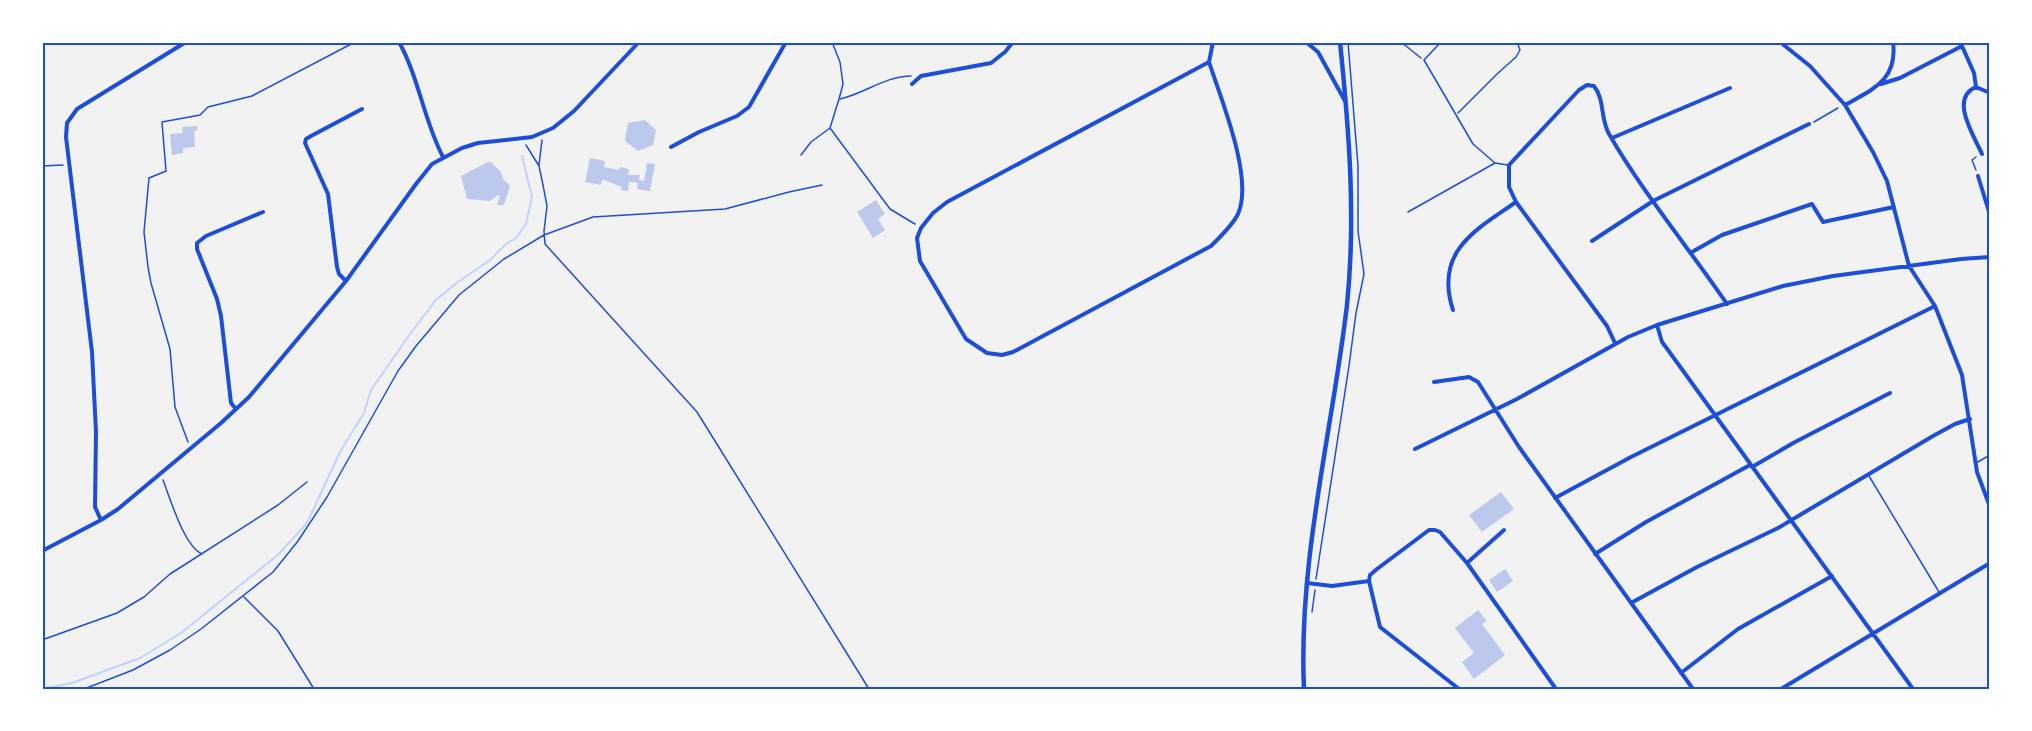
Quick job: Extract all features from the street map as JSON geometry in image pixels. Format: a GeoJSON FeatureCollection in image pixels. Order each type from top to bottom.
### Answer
{"type":"FeatureCollection","features":[{"type":"Feature","properties":{"kind":"street"},"geometry":{"type":"LineString","coordinates":[[101,520],[95,507],[96,432],[92,352],[66,130],[69,117],[77,109],[186,42]]}},
{"type":"Feature","properties":{"kind":"street"},"geometry":{"type":"LineString","coordinates":[[399,42],[411,66],[436,143],[443,157]]}},
{"type":"Feature","properties":{"kind":"street"},"geometry":{"type":"LineString","coordinates":[[42,551],[101,520],[236,410],[261,384],[346,281],[432,164],[462,147],[524,138],[553,128],[574,111],[639,42]]}},
{"type":"Feature","properties":{"kind":"street"},"geometry":{"type":"LineString","coordinates":[[671,147],[737,116],[748,107],[786,42]]}},
{"type":"Feature","properties":{"kind":"street"},"geometry":{"type":"LineString","coordinates":[[912,84],[921,76],[991,63],[1013,42]]}},
{"type":"Feature","properties":{"kind":"street"},"geometry":{"type":"LineString","coordinates":[[1209,63],[947,202],[921,228],[917,238],[920,261],[966,339],[987,353],[1013,352],[1211,246],[1229,227],[1238,213],[1243,190],[1238,154],[1209,63],[1213,42]]}},
{"type":"Feature","properties":{"kind":"street"},"geometry":{"type":"LineString","coordinates":[[1306,42],[1318,52],[1346,104]]}},
{"type":"Feature","properties":{"kind":"street"},"geometry":{"type":"LineString","coordinates":[[1304,689],[1307,583],[1343,336],[1350,271],[1352,190],[1340,42]]}},
{"type":"Feature","properties":{"kind":"street"},"geometry":{"type":"LineString","coordinates":[[1779,42],[1810,66],[1845,105],[1874,152],[1887,181],[1909,266],[1935,306],[1962,375],[1976,463],[1990,507]]}},
{"type":"Feature","properties":{"kind":"street"},"geometry":{"type":"LineString","coordinates":[[1881,84],[1889,73],[1894,53],[1893,42]]}},
{"type":"Feature","properties":{"kind":"street"},"geometry":{"type":"LineString","coordinates":[[1845,105],[1881,84],[1900,78],[1962,46],[1974,73],[1976,87]]}},
{"type":"Feature","properties":{"kind":"street"},"geometry":{"type":"LineString","coordinates":[[1616,343],[1602,318],[1516,202],[1509,187],[1509,165],[1579,90],[1587,86],[1594,86],[1600,94],[1604,120],[1612,138],[1653,201],[1692,252],[1727,304]]}},
{"type":"Feature","properties":{"kind":"street"},"geometry":{"type":"LineString","coordinates":[[1982,154],[1966,118],[1963,105],[1969,90],[1976,87],[1990,93]]}},
{"type":"Feature","properties":{"kind":"street"},"geometry":{"type":"LineString","coordinates":[[1612,138],[1730,88]]}},
{"type":"Feature","properties":{"kind":"street"},"geometry":{"type":"LineString","coordinates":[[346,281],[339,274],[337,267],[328,194],[305,143],[306,139],[311,136],[362,109]]}},
{"type":"Feature","properties":{"kind":"street"},"geometry":{"type":"LineString","coordinates":[[1592,241],[1653,201],[1809,124]]}},
{"type":"Feature","properties":{"kind":"street"},"geometry":{"type":"LineString","coordinates":[[1978,176],[1990,215]]}},
{"type":"Feature","properties":{"kind":"street"},"geometry":{"type":"LineString","coordinates":[[1453,310],[1449,279],[1453,259],[1461,244],[1468,236],[1516,202]]}},
{"type":"Feature","properties":{"kind":"street"},"geometry":{"type":"LineString","coordinates":[[1692,252],[1722,235],[1812,204],[1823,222],[1894,207]]}},
{"type":"Feature","properties":{"kind":"street"},"geometry":{"type":"LineString","coordinates":[[236,410],[231,403],[217,299],[196,249],[197,243],[206,236],[263,212]]}},
{"type":"Feature","properties":{"kind":"street"},"geometry":{"type":"LineString","coordinates":[[1415,449],[1496,410],[1616,343],[1657,326],[1784,286],[1833,276],[1990,257]]}},
{"type":"Feature","properties":{"kind":"street"},"geometry":{"type":"LineString","coordinates":[[1556,498],[1610,467],[1935,306]]}},
{"type":"Feature","properties":{"kind":"street"},"geometry":{"type":"LineString","coordinates":[[1657,326],[1662,342],[1913,689]]}},
{"type":"Feature","properties":{"kind":"street"},"geometry":{"type":"LineString","coordinates":[[1434,382],[1464,377],[1473,378],[1482,387],[1519,447],[1693,689]]}},
{"type":"Feature","properties":{"kind":"street"},"geometry":{"type":"LineString","coordinates":[[1595,554],[1646,522],[1890,393]]}},
{"type":"Feature","properties":{"kind":"street"},"geometry":{"type":"LineString","coordinates":[[1631,603],[1681,575],[1790,521],[1955,424],[1970,419]]}},
{"type":"Feature","properties":{"kind":"street"},"geometry":{"type":"LineString","coordinates":[[1459,689],[1380,627],[1370,581],[1370,575],[1430,530],[1440,532],[1467,563],[1553,688]]}},
{"type":"Feature","properties":{"kind":"street"},"geometry":{"type":"LineString","coordinates":[[1467,563],[1504,530]]}},
{"type":"Feature","properties":{"kind":"street"},"geometry":{"type":"LineString","coordinates":[[1780,689],[1990,563]]}},
{"type":"Feature","properties":{"kind":"street"},"geometry":{"type":"LineString","coordinates":[[1682,673],[1738,629],[1832,576]]}},
{"type":"Feature","properties":{"kind":"street"},"geometry":{"type":"LineString","coordinates":[[1307,583],[1332,586],[1370,581]]}},
{"type":"Feature","properties":{"kind":"lane"},"geometry":{"type":"LineString","coordinates":[[1441,42],[1424,60],[1439,89],[1473,144],[1495,163],[1509,165]]}},
{"type":"Feature","properties":{"kind":"lane"},"geometry":{"type":"LineString","coordinates":[[1456,114],[1516,57],[1520,50],[1517,42]]}},
{"type":"Feature","properties":{"kind":"lane"},"geometry":{"type":"LineString","coordinates":[[1408,212],[1495,163]]}},
{"type":"Feature","properties":{"kind":"lane"},"geometry":{"type":"LineString","coordinates":[[1976,463],[1990,454]]}},
{"type":"Feature","properties":{"kind":"lane"},"geometry":{"type":"LineString","coordinates":[[1868,475],[1939,593]]}},
{"type":"Feature","properties":{"kind":"path"},"geometry":{"type":"LineString","coordinates":[[192,447],[175,407],[170,349],[151,284],[144,232],[149,178],[165,171],[162,122],[200,115],[208,107],[252,96],[355,42]]}},
{"type":"Feature","properties":{"kind":"path"},"geometry":{"type":"LineString","coordinates":[[801,155],[811,142],[830,128],[839,99],[843,84],[840,62],[832,42]]}},
{"type":"Feature","properties":{"kind":"path"},"geometry":{"type":"LineString","coordinates":[[1401,42],[1424,60]]}},
{"type":"Feature","properties":{"kind":"path"},"geometry":{"type":"LineString","coordinates":[[839,99],[903,76],[921,76]]}},
{"type":"Feature","properties":{"kind":"path"},"geometry":{"type":"LineString","coordinates":[[1809,124],[1845,105]]}},
{"type":"Feature","properties":{"kind":"path"},"geometry":{"type":"LineString","coordinates":[[830,128],[890,209],[921,228]]}},
{"type":"Feature","properties":{"kind":"path"},"geometry":{"type":"LineString","coordinates":[[540,133],[543,144],[539,166],[547,206],[545,244],[697,412],[868,689]]}},
{"type":"Feature","properties":{"kind":"path"},"geometry":{"type":"LineString","coordinates":[[524,138],[526,147],[539,166]]}},
{"type":"Feature","properties":{"kind":"path"},"geometry":{"type":"LineString","coordinates":[[1978,176],[1972,160],[1982,154]]}},
{"type":"Feature","properties":{"kind":"path"},"geometry":{"type":"LineString","coordinates":[[42,166],[69,164]]}},
{"type":"Feature","properties":{"kind":"path"},"geometry":{"type":"LineString","coordinates":[[84,689],[133,670],[170,650],[201,630],[273,572],[298,541],[331,490],[398,371],[432,325],[459,296],[504,260],[544,235],[593,217],[725,210],[822,185]]}},
{"type":"Feature","properties":{"kind":"path"},"geometry":{"type":"LineString","coordinates":[[159,475],[183,530],[193,547],[203,554]]}},
{"type":"Feature","properties":{"kind":"path"},"geometry":{"type":"LineString","coordinates":[[42,640],[117,613],[144,597],[170,574],[278,505],[307,482]]}},
{"type":"Feature","properties":{"kind":"path"},"geometry":{"type":"LineString","coordinates":[[244,596],[278,632],[314,689]]}},
{"type":"Feature","properties":{"kind":"building"},"geometry":{"type":"Polygon","coordinates":[[[645,120],[656,130],[653,145],[638,151],[625,141],[628,123],[645,120]]]}},
{"type":"Feature","properties":{"kind":"building"},"geometry":{"type":"Polygon","coordinates":[[[197,126],[197,131],[194,131],[195,147],[183,148],[183,153],[172,155],[170,134],[183,133],[182,127],[197,126]]]}},
{"type":"Feature","properties":{"kind":"building"},"geometry":{"type":"Polygon","coordinates":[[[590,158],[605,161],[604,167],[629,169],[628,175],[640,175],[639,180],[644,181],[647,163],[655,164],[650,191],[637,189],[638,183],[629,182],[628,191],[621,190],[622,187],[604,180],[601,185],[585,182],[590,158]]]}},
{"type":"Feature","properties":{"kind":"building"},"geometry":{"type":"Polygon","coordinates":[[[490,161],[510,186],[504,205],[497,205],[500,196],[498,195],[490,201],[467,199],[461,176],[490,161]]]}},
{"type":"Feature","properties":{"kind":"building"},"geometry":{"type":"Polygon","coordinates":[[[876,200],[885,214],[878,219],[885,230],[873,238],[857,212],[876,200]]]}},
{"type":"Feature","properties":{"kind":"building"},"geometry":{"type":"Polygon","coordinates":[[[1501,492],[1514,509],[1482,532],[1469,515],[1501,492]]]}},
{"type":"Feature","properties":{"kind":"building"},"geometry":{"type":"Polygon","coordinates":[[[1505,569],[1513,581],[1497,592],[1489,580],[1505,569]]]}},
{"type":"Feature","properties":{"kind":"building"},"geometry":{"type":"Polygon","coordinates":[[[1478,610],[1487,621],[1482,624],[1505,655],[1474,679],[1462,662],[1474,653],[1455,628],[1478,610]]]}},
{"type":"Feature","properties":{"kind":"waterway"},"geometry":{"type":"LineString","coordinates":[[42,689],[72,683],[140,658],[181,633],[279,554],[307,523],[341,450],[364,413],[371,390],[410,334],[436,300],[490,260],[506,244],[516,238],[526,224],[532,197],[522,156]]}}]}
